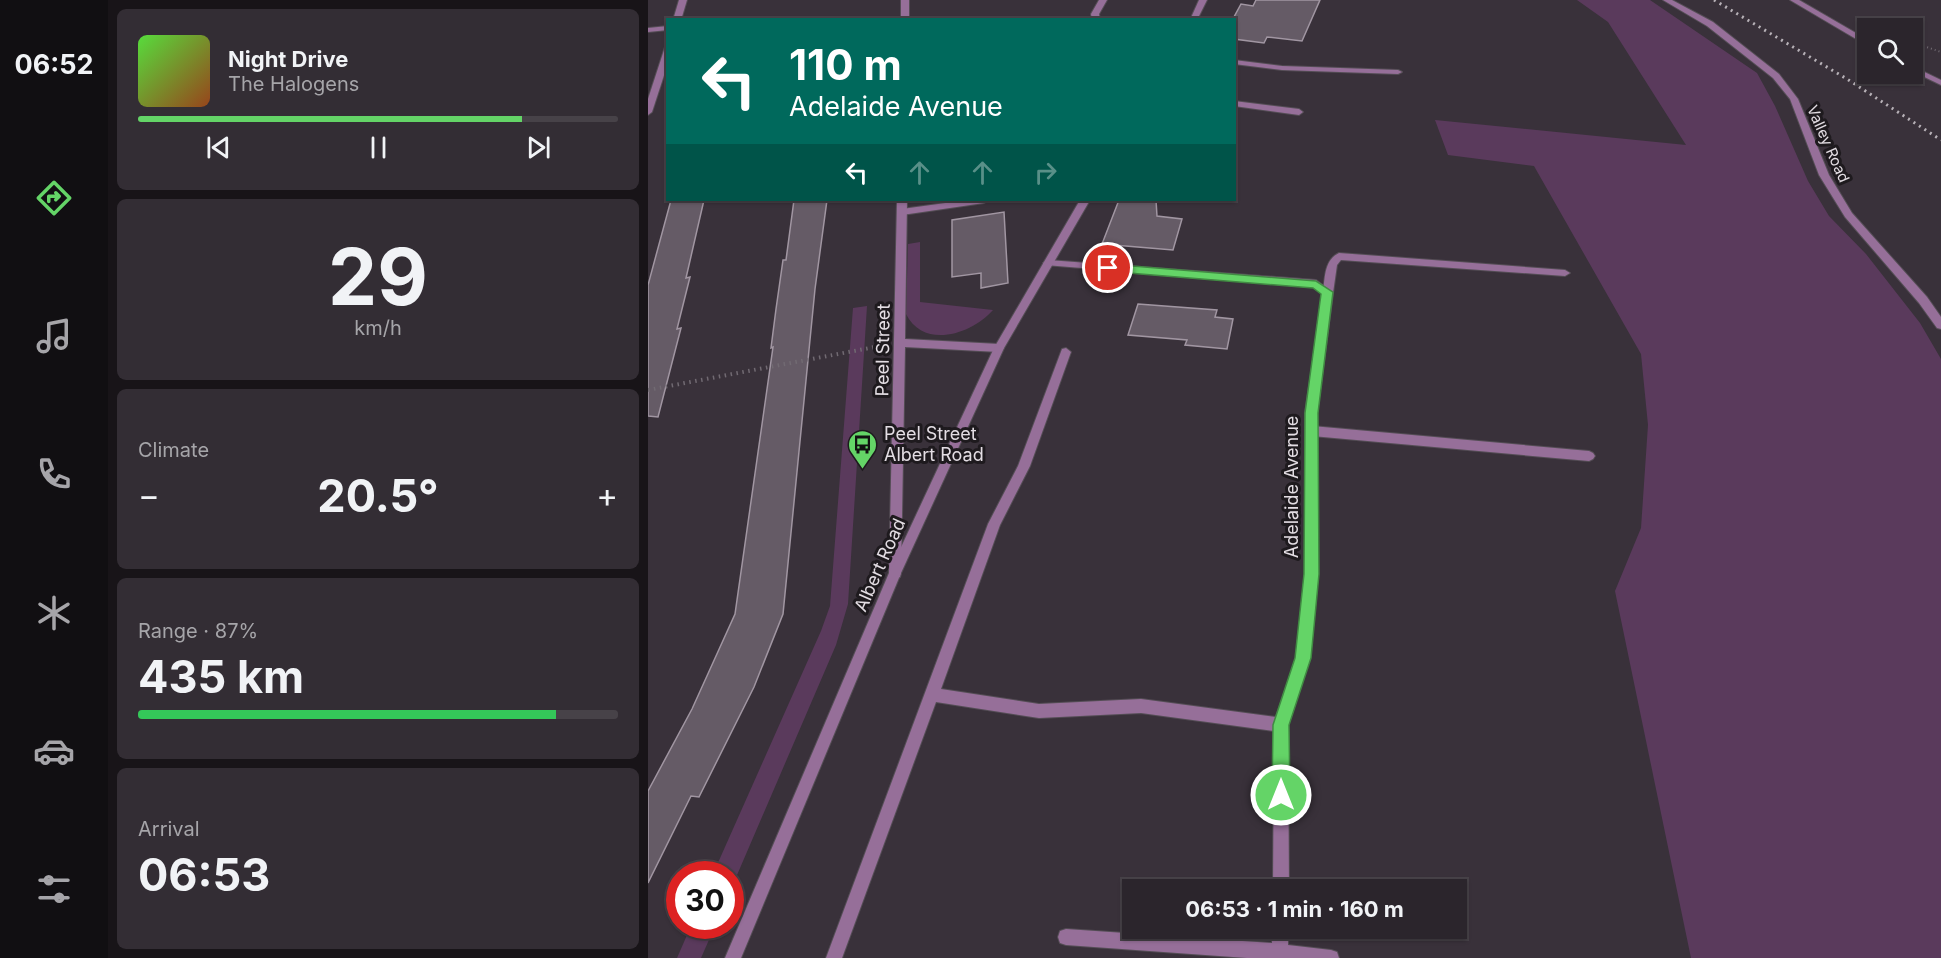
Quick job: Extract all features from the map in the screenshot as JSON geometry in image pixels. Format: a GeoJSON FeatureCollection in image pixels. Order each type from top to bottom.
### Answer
{"type":"FeatureCollection","features":[{"type":"Feature","properties":{"kind":"street"},"geometry":{"type":"LineString","coordinates":[[678,18],[683,0]]}},
{"type":"Feature","properties":{"kind":"street"},"geometry":{"type":"LineString","coordinates":[[904,18],[905,0]]}},
{"type":"Feature","properties":{"kind":"street"},"geometry":{"type":"LineString","coordinates":[[1096,18],[1095,14],[1103,0]]}},
{"type":"Feature","properties":{"kind":"street"},"geometry":{"type":"LineString","coordinates":[[1194,18],[1203,0]]}},
{"type":"Feature","properties":{"kind":"street","name":"Valley Road"},"geometry":{"type":"LineString","coordinates":[[1667,0],[1710,24],[1776,76],[1794,99],[1824,175],[1848,215],[1923,300],[1941,326]]}},
{"type":"Feature","properties":{"kind":"street"},"geometry":{"type":"LineString","coordinates":[[1794,0],[1857,37]]}},
{"type":"Feature","properties":{"kind":"street"},"geometry":{"type":"LineString","coordinates":[[648,30],[666,28]]}},
{"type":"Feature","properties":{"kind":"street"},"geometry":{"type":"LineString","coordinates":[[648,112],[666,55]]}},
{"type":"Feature","properties":{"kind":"street"},"geometry":{"type":"LineString","coordinates":[[1236,62],[1282,68],[1398,72]]}},
{"type":"Feature","properties":{"kind":"street"},"geometry":{"type":"LineString","coordinates":[[1923,74],[1941,83]]}},
{"type":"Feature","properties":{"kind":"street"},"geometry":{"type":"LineString","coordinates":[[1236,103],[1299,112]]}},
{"type":"Feature","properties":{"kind":"street","name":"Peel Street"},"geometry":{"type":"LineString","coordinates":[[895,573],[902,201]]}},
{"type":"Feature","properties":{"kind":"street"},"geometry":{"type":"LineString","coordinates":[[902,212],[977,201]]}},
{"type":"Feature","properties":{"kind":"street","name":"Albert Road"},"geometry":{"type":"LineString","coordinates":[[733,958],[895,573],[999,348],[1084,201]]}},
{"type":"Feature","properties":{"kind":"street","name":"Adelaide Avenue"},"geometry":{"type":"LineString","coordinates":[[1281,879],[1281,725],[1303,658],[1311,574],[1311,413],[1332,264],[1339,256],[1565,273]]}},
{"type":"Feature","properties":{"kind":"street"},"geometry":{"type":"LineString","coordinates":[[1048,263],[1316,285],[1328,292]]}},
{"type":"Feature","properties":{"kind":"street"},"geometry":{"type":"LineString","coordinates":[[899,343],[999,348]]}},
{"type":"Feature","properties":{"kind":"street"},"geometry":{"type":"LineString","coordinates":[[834,958],[994,524],[1024,466],[1066,352]]}},
{"type":"Feature","properties":{"kind":"street"},"geometry":{"type":"LineString","coordinates":[[1312,431],[1589,456]]}},
{"type":"Feature","properties":{"kind":"street"},"geometry":{"type":"LineString","coordinates":[[932,694],[1039,711],[1141,706],[1281,725]]}},
{"type":"Feature","properties":{"kind":"street"},"geometry":{"type":"LineString","coordinates":[[1066,937],[1280,952],[1331,958]]}},
{"type":"Feature","properties":{"kind":"street"},"geometry":{"type":"LineString","coordinates":[[1280,939],[1280,952]]}},
{"type":"Feature","properties":{"kind":"path"},"geometry":{"type":"LineString","coordinates":[[1923,46],[1941,52]]}},
{"type":"Feature","properties":{"kind":"path"},"geometry":{"type":"LineString","coordinates":[[648,390],[899,343]]}},
{"type":"Feature","properties":{"kind":"shaded area"},"geometry":{"type":"Polygon","coordinates":[[[1577,0],[1650,0],[1757,73],[1775,106],[1808,181],[1829,216],[1866,254],[1920,323],[1941,359],[1941,958],[1691,958],[1615,591],[1641,528],[1648,425],[1641,354],[1534,166],[1448,155],[1435,120],[1686,145],[1608,22],[1577,0]]]}},
{"type":"Feature","properties":{"kind":"shaded area"},"geometry":{"type":"Polygon","coordinates":[[[920,242],[920,302],[993,310],[984,319],[961,331],[948,334],[936,335],[924,332],[914,325],[906,314],[908,244],[920,242]]]}},
{"type":"Feature","properties":{"kind":"shaded area"},"geometry":{"type":"Polygon","coordinates":[[[867,306],[848,604],[836,645],[743,861],[719,861],[830,606],[853,308],[867,306]]]}},
{"type":"Feature","properties":{"kind":"shaded area"},"geometry":{"type":"Polygon","coordinates":[[[685,939],[709,939],[701,958],[677,958],[685,939]]]}},
{"type":"Feature","properties":{"kind":"building"},"geometry":{"type":"Polygon","coordinates":[[[1256,0],[1320,0],[1302,41],[1267,37],[1264,43],[1236,39],[1236,18],[1234,17],[1241,4],[1253,6],[1256,0]]]}},
{"type":"Feature","properties":{"kind":"building"},"geometry":{"type":"Polygon","coordinates":[[[671,201],[704,201],[686,278],[690,277],[677,329],[681,328],[658,417],[648,416],[648,285],[671,201]]]}},
{"type":"Feature","properties":{"kind":"building"},"geometry":{"type":"Polygon","coordinates":[[[794,201],[827,201],[815,289],[783,614],[754,687],[699,797],[691,796],[648,883],[648,791],[692,709],[735,614],[783,260],[786,260],[794,201]]]}},
{"type":"Feature","properties":{"kind":"building"},"geometry":{"type":"Polygon","coordinates":[[[1119,201],[1156,201],[1157,216],[1182,219],[1173,250],[1102,244],[1119,201]]]}},
{"type":"Feature","properties":{"kind":"building"},"geometry":{"type":"Polygon","coordinates":[[[1004,212],[1008,283],[981,288],[981,273],[952,277],[952,220],[1004,212]]]}},
{"type":"Feature","properties":{"kind":"building"},"geometry":{"type":"Polygon","coordinates":[[[1138,304],[1217,310],[1215,317],[1233,319],[1227,349],[1185,345],[1187,340],[1128,335],[1138,304]]]}},
{"type":"Feature","properties":{"kind":"railway"},"geometry":{"type":"LineString","coordinates":[[1714,0],[1847,79],[1941,140]]}},
{"type":"Feature","properties":{"kind":"place","name":"Peel Street Albert Road"},"geometry":{"type":"Point","coordinates":[863,470]}},
{"type":"Feature","properties":{"kind":"route"},"geometry":{"type":"LineString","coordinates":[[1108,268],[1316,285],[1328,292],[1311,413],[1311,574],[1303,658],[1281,725],[1281,795]]}}]}
